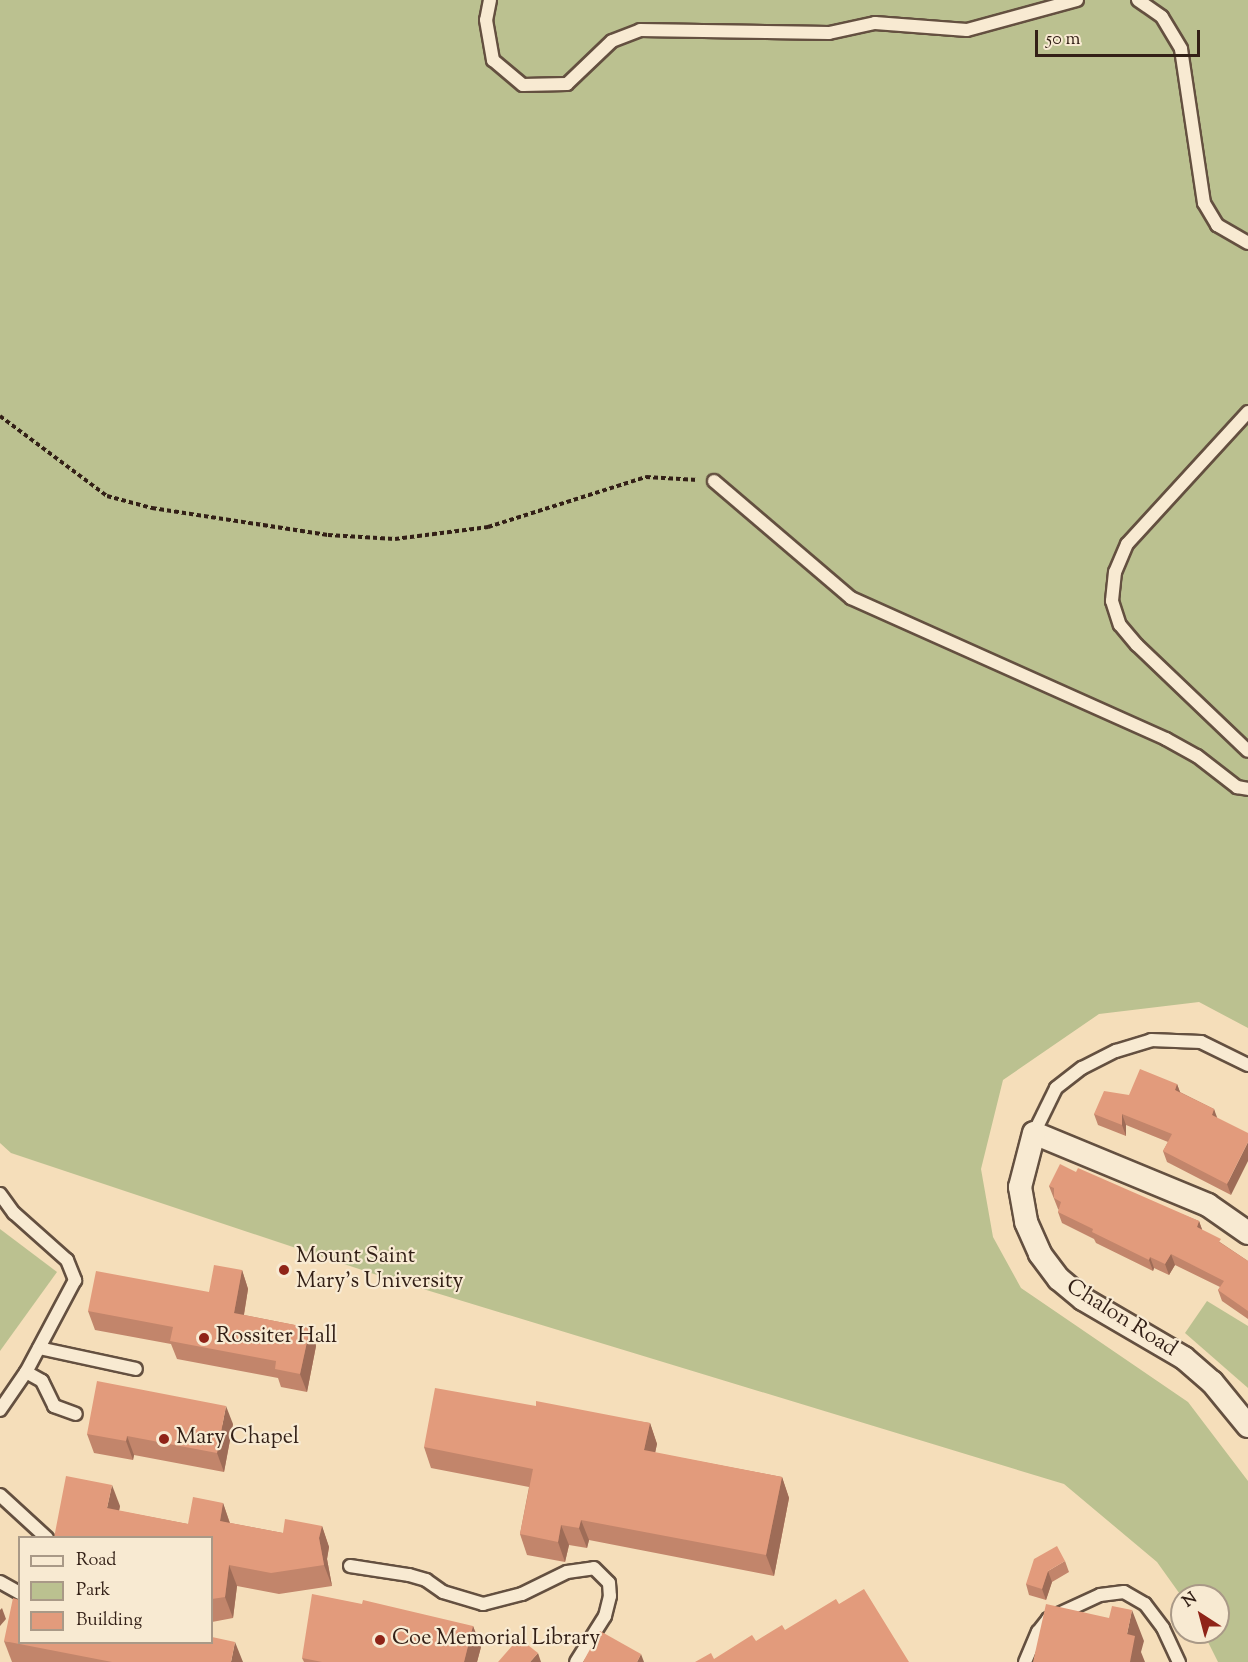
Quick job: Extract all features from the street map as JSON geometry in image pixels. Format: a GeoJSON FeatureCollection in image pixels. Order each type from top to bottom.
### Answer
{"type":"FeatureCollection","features":[{"type":"Feature","properties":{"kind":"street"},"geometry":{"type":"LineString","coordinates":[[1034,1133],[1208,1205],[1248,1233]]}},
{"type":"Feature","properties":{"kind":"street","name":"Chalon Road"},"geometry":{"type":"LineString","coordinates":[[1034,1133],[1020,1187],[1026,1222],[1040,1254],[1059,1279],[1083,1299],[1184,1358],[1212,1382],[1248,1426]]}},
{"type":"Feature","properties":{"kind":"lane"},"geometry":{"type":"LineString","coordinates":[[490,0],[486,20],[493,60],[523,85],[567,84],[612,41],[640,30],[829,33],[874,23],[967,30],[1077,0]]}},
{"type":"Feature","properties":{"kind":"lane"},"geometry":{"type":"LineString","coordinates":[[1137,0],[1162,17],[1181,49],[1204,203],[1217,225],[1248,243]]}},
{"type":"Feature","properties":{"kind":"lane"},"geometry":{"type":"LineString","coordinates":[[1248,412],[1127,544],[1115,572],[1112,601],[1120,625],[1137,645],[1248,751]]}},
{"type":"Feature","properties":{"kind":"lane"},"geometry":{"type":"LineString","coordinates":[[714,481],[851,598],[1166,739],[1197,756],[1237,787],[1248,789]]}},
{"type":"Feature","properties":{"kind":"lane","name":"Chalon Road"},"geometry":{"type":"LineString","coordinates":[[1034,1133],[1056,1088],[1082,1068],[1116,1051],[1151,1040],[1201,1042],[1248,1065]]}},
{"type":"Feature","properties":{"kind":"lane"},"geometry":{"type":"LineString","coordinates":[[0,1194],[14,1213],[67,1260],[75,1280],[26,1372],[5,1394],[0,1410]]}},
{"type":"Feature","properties":{"kind":"lane"},"geometry":{"type":"LineString","coordinates":[[39,1348],[136,1369]]}},
{"type":"Feature","properties":{"kind":"lane"},"geometry":{"type":"LineString","coordinates":[[26,1372],[42,1381],[54,1406],[76,1414]]}},
{"type":"Feature","properties":{"kind":"lane"},"geometry":{"type":"LineString","coordinates":[[0,1495],[45,1536]]}},
{"type":"Feature","properties":{"kind":"lane"},"geometry":{"type":"LineString","coordinates":[[350,1566],[409,1575],[452,1596],[483,1604],[522,1594],[567,1572],[594,1568],[609,1583],[610,1596],[605,1616],[576,1662]]}},
{"type":"Feature","properties":{"kind":"lane"},"geometry":{"type":"LineString","coordinates":[[0,1582],[18,1592]]}},
{"type":"Feature","properties":{"kind":"lane"},"geometry":{"type":"LineString","coordinates":[[1025,1662],[1038,1632],[1048,1619],[1100,1595],[1124,1592],[1146,1604],[1164,1628],[1179,1662]]}},
{"type":"Feature","properties":{"kind":"path"},"geometry":{"type":"LineString","coordinates":[[0,416],[107,496],[152,508],[328,535],[395,539],[488,527],[646,477],[714,481]]}},
{"type":"Feature","properties":{"kind":"green space"},"geometry":{"type":"Polygon","coordinates":[[[0,0],[1248,0],[1248,1028],[1199,1002],[1099,1014],[1003,1080],[981,1169],[993,1237],[1021,1288],[1188,1402],[1248,1481],[1248,1662],[1218,1662],[1209,1644],[1230,1644],[1230,1584],[1173,1584],[1157,1562],[1064,1484],[374,1274],[11,1153],[0,1143],[0,0]]]}},
{"type":"Feature","properties":{"kind":"green space"},"geometry":{"type":"Polygon","coordinates":[[[0,1229],[57,1272],[0,1351],[0,1229]]]}},
{"type":"Feature","properties":{"kind":"green space"},"geometry":{"type":"Polygon","coordinates":[[[1207,1301],[1248,1326],[1248,1388],[1185,1333],[1207,1301]]]}},
{"type":"Feature","properties":{"kind":"building"},"geometry":{"type":"Polygon","coordinates":[[[1140,1069],[1177,1084],[1175,1090],[1214,1109],[1212,1115],[1248,1133],[1248,1142],[1227,1184],[1163,1151],[1172,1134],[1122,1114],[1122,1125],[1094,1114],[1104,1091],[1129,1095],[1140,1069]]]}},
{"type":"Feature","properties":{"kind":"building"},"geometry":{"type":"Polygon","coordinates":[[[1060,1164],[1076,1172],[1078,1168],[1199,1221],[1197,1227],[1221,1239],[1219,1242],[1248,1261],[1248,1311],[1218,1290],[1224,1281],[1171,1254],[1165,1264],[1150,1257],[1149,1260],[1092,1232],[1093,1229],[1058,1212],[1061,1202],[1054,1198],[1054,1188],[1049,1186],[1060,1164]]]}},
{"type":"Feature","properties":{"kind":"building"},"geometry":{"type":"Polygon","coordinates":[[[214,1265],[242,1270],[234,1313],[310,1328],[300,1374],[275,1369],[276,1361],[170,1341],[173,1327],[88,1311],[96,1271],[209,1292],[214,1265]]]}},
{"type":"Feature","properties":{"kind":"building"},"geometry":{"type":"Polygon","coordinates":[[[97,1381],[226,1406],[217,1453],[127,1436],[126,1441],[87,1434],[97,1381]]]}},
{"type":"Feature","properties":{"kind":"building"},"geometry":{"type":"Polygon","coordinates":[[[435,1388],[536,1406],[536,1401],[650,1423],[644,1450],[782,1477],[766,1555],[581,1520],[579,1528],[561,1525],[558,1542],[520,1534],[533,1469],[424,1447],[435,1388]]]}},
{"type":"Feature","properties":{"kind":"building"},"geometry":{"type":"Polygon","coordinates":[[[66,1476],[112,1485],[107,1508],[188,1524],[193,1497],[223,1503],[220,1521],[283,1533],[285,1519],[322,1526],[319,1538],[324,1565],[271,1573],[229,1565],[225,1597],[213,1599],[213,1536],[54,1536],[66,1476]]]}},
{"type":"Feature","properties":{"kind":"building"},"geometry":{"type":"Polygon","coordinates":[[[1057,1546],[1065,1561],[1048,1571],[1042,1589],[1026,1584],[1034,1559],[1057,1546]]]}},
{"type":"Feature","properties":{"kind":"building"},"geometry":{"type":"Polygon","coordinates":[[[864,1589],[909,1662],[695,1662],[711,1653],[714,1659],[752,1635],[756,1641],[782,1625],[785,1630],[836,1599],[839,1604],[864,1589]]]}},
{"type":"Feature","properties":{"kind":"building"},"geometry":{"type":"Polygon","coordinates":[[[312,1594],[362,1604],[363,1600],[473,1626],[464,1662],[322,1662],[302,1658],[312,1594]]]}},
{"type":"Feature","properties":{"kind":"building"},"geometry":{"type":"Polygon","coordinates":[[[13,1598],[18,1599],[18,1644],[4,1641],[13,1598]]]}},
{"type":"Feature","properties":{"kind":"building"},"geometry":{"type":"Polygon","coordinates":[[[1046,1604],[1109,1618],[1112,1606],[1132,1610],[1127,1634],[1135,1636],[1130,1662],[1033,1662],[1046,1604]]]}},
{"type":"Feature","properties":{"kind":"building"},"geometry":{"type":"Polygon","coordinates":[[[600,1631],[641,1654],[637,1662],[583,1662],[600,1631]]]}},
{"type":"Feature","properties":{"kind":"building"},"geometry":{"type":"Polygon","coordinates":[[[213,1637],[235,1642],[231,1662],[112,1662],[19,1644],[213,1644],[213,1637]]]}},
{"type":"Feature","properties":{"kind":"building"},"geometry":{"type":"Polygon","coordinates":[[[519,1638],[538,1653],[530,1662],[498,1662],[519,1638]]]}},
{"type":"Feature","properties":{"kind":"place","name":"Mount Saint Mary's University"},"geometry":{"type":"Point","coordinates":[284,1270]}},
{"type":"Feature","properties":{"kind":"place","name":"Rossiter Hall"},"geometry":{"type":"Point","coordinates":[204,1338]}},
{"type":"Feature","properties":{"kind":"place","name":"Mary Chapel"},"geometry":{"type":"Point","coordinates":[164,1439]}},
{"type":"Feature","properties":{"kind":"place","name":"Coe Memorial Library"},"geometry":{"type":"Point","coordinates":[380,1640]}}]}
